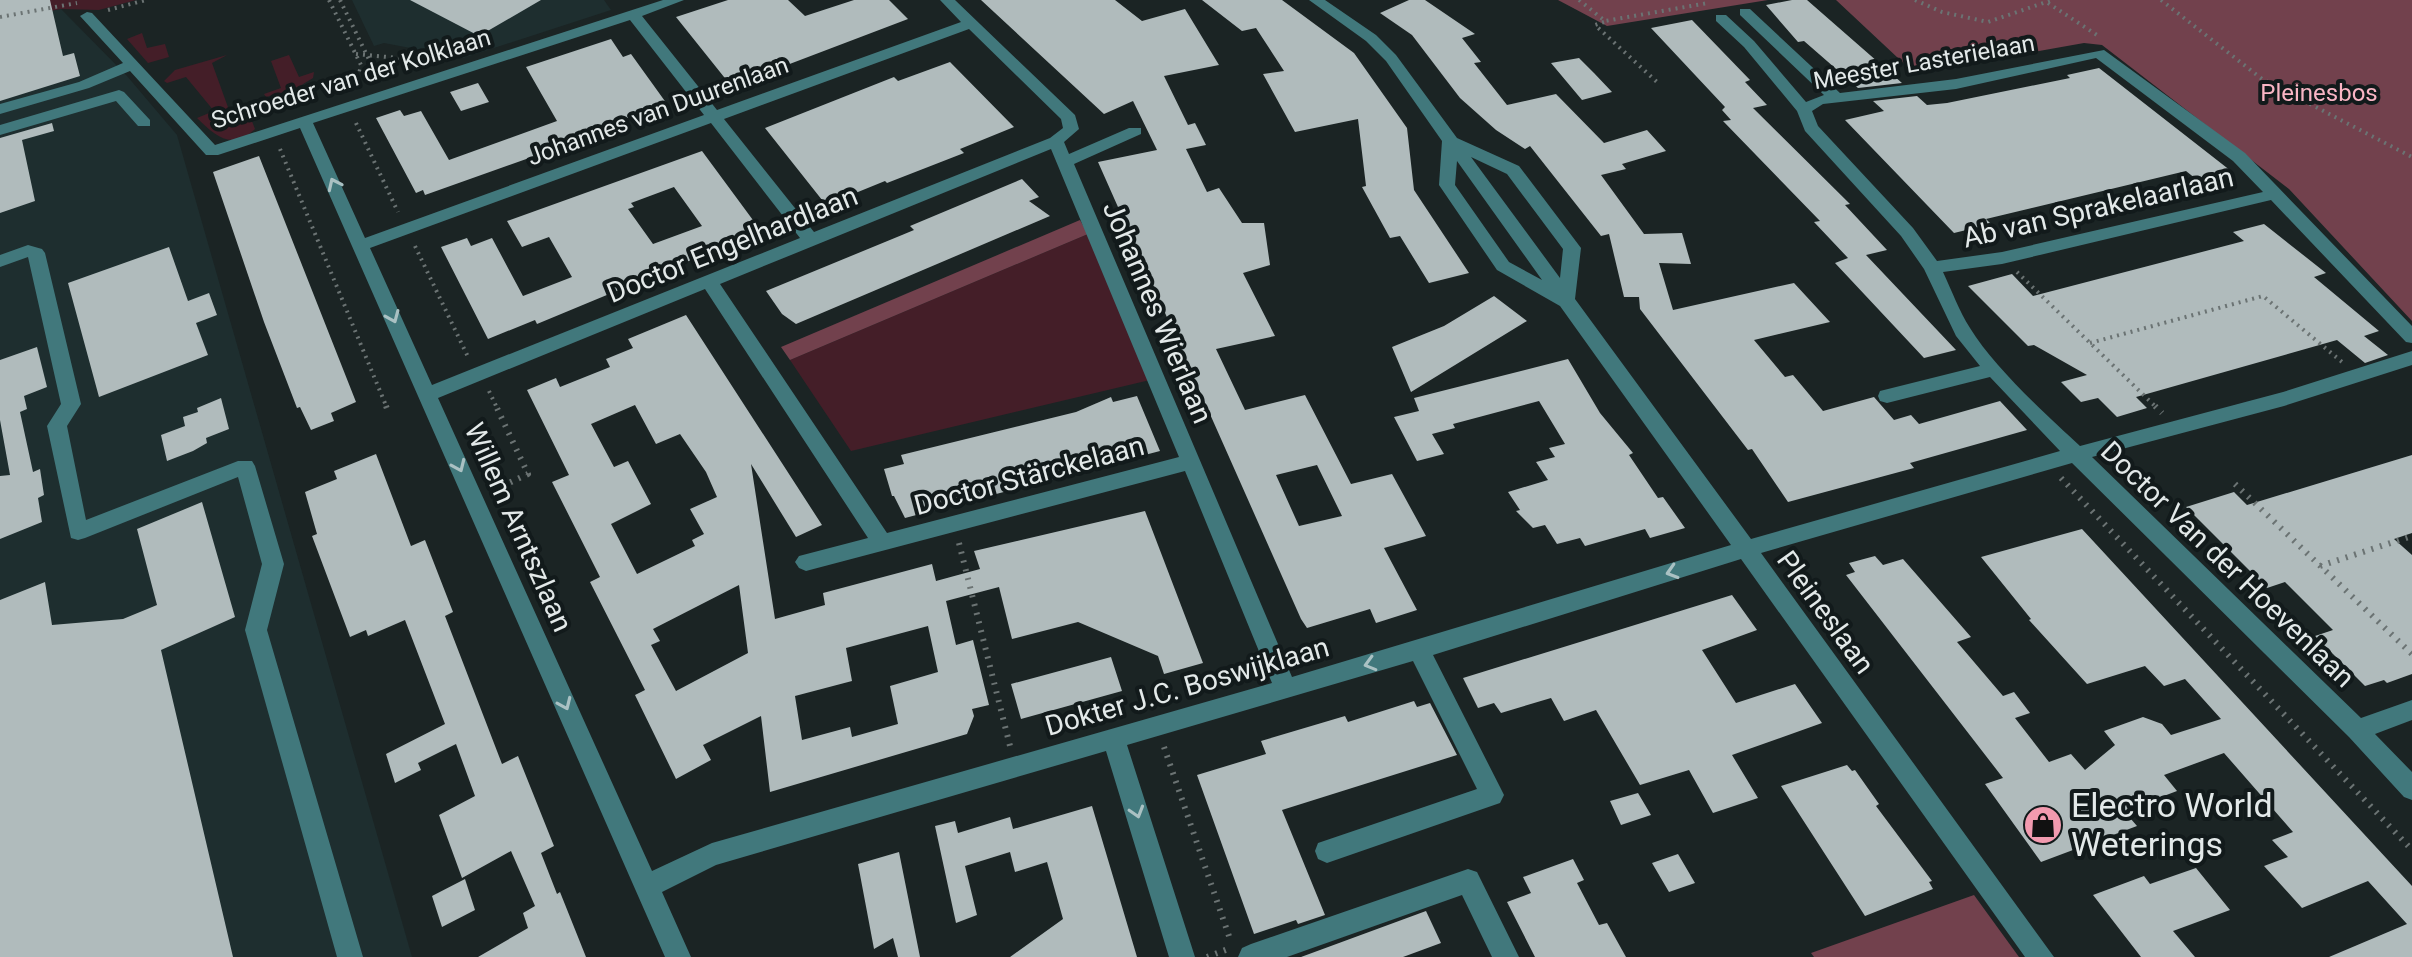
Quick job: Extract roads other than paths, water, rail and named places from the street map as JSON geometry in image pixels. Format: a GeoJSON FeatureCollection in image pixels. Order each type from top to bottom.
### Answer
{"type":"FeatureCollection","features":[{"type":"Feature","properties":{"kind":"street","name":"Schroeder van der Kolklaan"},"geometry":{"type":"LineString","coordinates":[[83,11],[212,151],[677,0]]}},
{"type":"Feature","properties":{"kind":"street"},"geometry":{"type":"LineString","coordinates":[[947,0],[1069,118],[1071,129],[1056,141]]}},
{"type":"Feature","properties":{"kind":"street","name":"Pleineslaan"},"geometry":{"type":"LineString","coordinates":[[1316,0],[1371,38],[1391,58],[2041,957]]}},
{"type":"Feature","properties":{"kind":"street"},"geometry":{"type":"LineString","coordinates":[[1745,12],[1836,98]]}},
{"type":"Feature","properties":{"kind":"street"},"geometry":{"type":"LineString","coordinates":[[633,14],[810,239]]}},
{"type":"Feature","properties":{"kind":"street"},"geometry":{"type":"LineString","coordinates":[[1721,18],[1749,44],[1804,110],[1811,128],[1889,210],[1932,268],[1962,331],[2041,422],[2076,454],[2412,358]]}},
{"type":"Feature","properties":{"kind":"street","name":"Johannes van Duurenlaan"},"geometry":{"type":"LineString","coordinates":[[362,245],[971,23]]}},
{"type":"Feature","properties":{"kind":"street"},"geometry":{"type":"LineString","coordinates":[[1749,44],[1772,39]]}},
{"type":"Feature","properties":{"kind":"street","name":"Meester Lasterielaan"},"geometry":{"type":"LineString","coordinates":[[1804,110],[1819,100],[1956,84],[2099,53],[2239,157],[2275,194]]}},
{"type":"Feature","properties":{"kind":"street"},"geometry":{"type":"LineString","coordinates":[[0,109],[84,85],[132,65]]}},
{"type":"Feature","properties":{"kind":"street"},"geometry":{"type":"LineString","coordinates":[[0,130],[119,95],[144,123]]}},
{"type":"Feature","properties":{"kind":"street","name":"Willem Arntszlaan"},"geometry":{"type":"LineString","coordinates":[[305,122],[678,957]]}},
{"type":"Feature","properties":{"kind":"street"},"geometry":{"type":"LineString","coordinates":[[1065,161],[1135,131]]}},
{"type":"Feature","properties":{"kind":"street","name":"Johannes Wierlaan"},"geometry":{"type":"LineString","coordinates":[[1056,141],[1286,688]]}},
{"type":"Feature","properties":{"kind":"street","name":"Doctor Engelhardlaan"},"geometry":{"type":"LineString","coordinates":[[427,395],[1056,141]]}},
{"type":"Feature","properties":{"kind":"street","name":"Pleineslaan"},"geometry":{"type":"LineString","coordinates":[[1450,141],[1513,170],[1572,248],[1566,301]]}},
{"type":"Feature","properties":{"kind":"street","name":"Pleineslaan"},"geometry":{"type":"LineString","coordinates":[[1450,141],[1447,185],[1503,266],[1566,301]]}},
{"type":"Feature","properties":{"kind":"street"},"geometry":{"type":"LineString","coordinates":[[2275,194],[2412,337]]}},
{"type":"Feature","properties":{"kind":"street","name":"Ab van Sprakelaarlaan"},"geometry":{"type":"LineString","coordinates":[[1932,268],[2002,258],[2275,194]]}},
{"type":"Feature","properties":{"kind":"street"},"geometry":{"type":"LineString","coordinates":[[0,261],[28,251],[36,253],[71,404],[57,426],[78,532],[245,466],[273,564],[256,630],[350,957]]}},
{"type":"Feature","properties":{"kind":"street"},"geometry":{"type":"LineString","coordinates":[[709,281],[882,543]]}},
{"type":"Feature","properties":{"kind":"street"},"geometry":{"type":"LineString","coordinates":[[1887,396],[1993,369]]}},
{"type":"Feature","properties":{"kind":"street","name":"Doctor Van der Hoevenlaan"},"geometry":{"type":"LineString","coordinates":[[1746,549],[2076,454],[2357,730],[2412,789]]}},
{"type":"Feature","properties":{"kind":"street","name":"Doctor Stärckelaan"},"geometry":{"type":"LineString","coordinates":[[806,562],[1190,462]]}},
{"type":"Feature","properties":{"kind":"street","name":"Dokter J.C. Boswijklaan"},"geometry":{"type":"LineString","coordinates":[[647,887],[712,855],[1419,650],[1746,549]]}},
{"type":"Feature","properties":{"kind":"street"},"geometry":{"type":"LineString","coordinates":[[1327,851],[1492,795],[1419,650]]}},
{"type":"Feature","properties":{"kind":"street"},"geometry":{"type":"LineString","coordinates":[[2357,730],[2412,710]]}},
{"type":"Feature","properties":{"kind":"street"},"geometry":{"type":"LineString","coordinates":[[1113,738],[1182,957]]}},
{"type":"Feature","properties":{"kind":"street"},"geometry":{"type":"LineString","coordinates":[[1251,957],[1468,881],[1506,957]]}},
{"type":"Feature","properties":{"kind":"place","name":"Electro World Weterings"},"geometry":{"type":"Point","coordinates":[2043,825]}},
{"type":"Feature","properties":{"kind":"park label","name":"Pleinesbos"},"geometry":{"type":"Point","coordinates":[2319,93]}}]}
